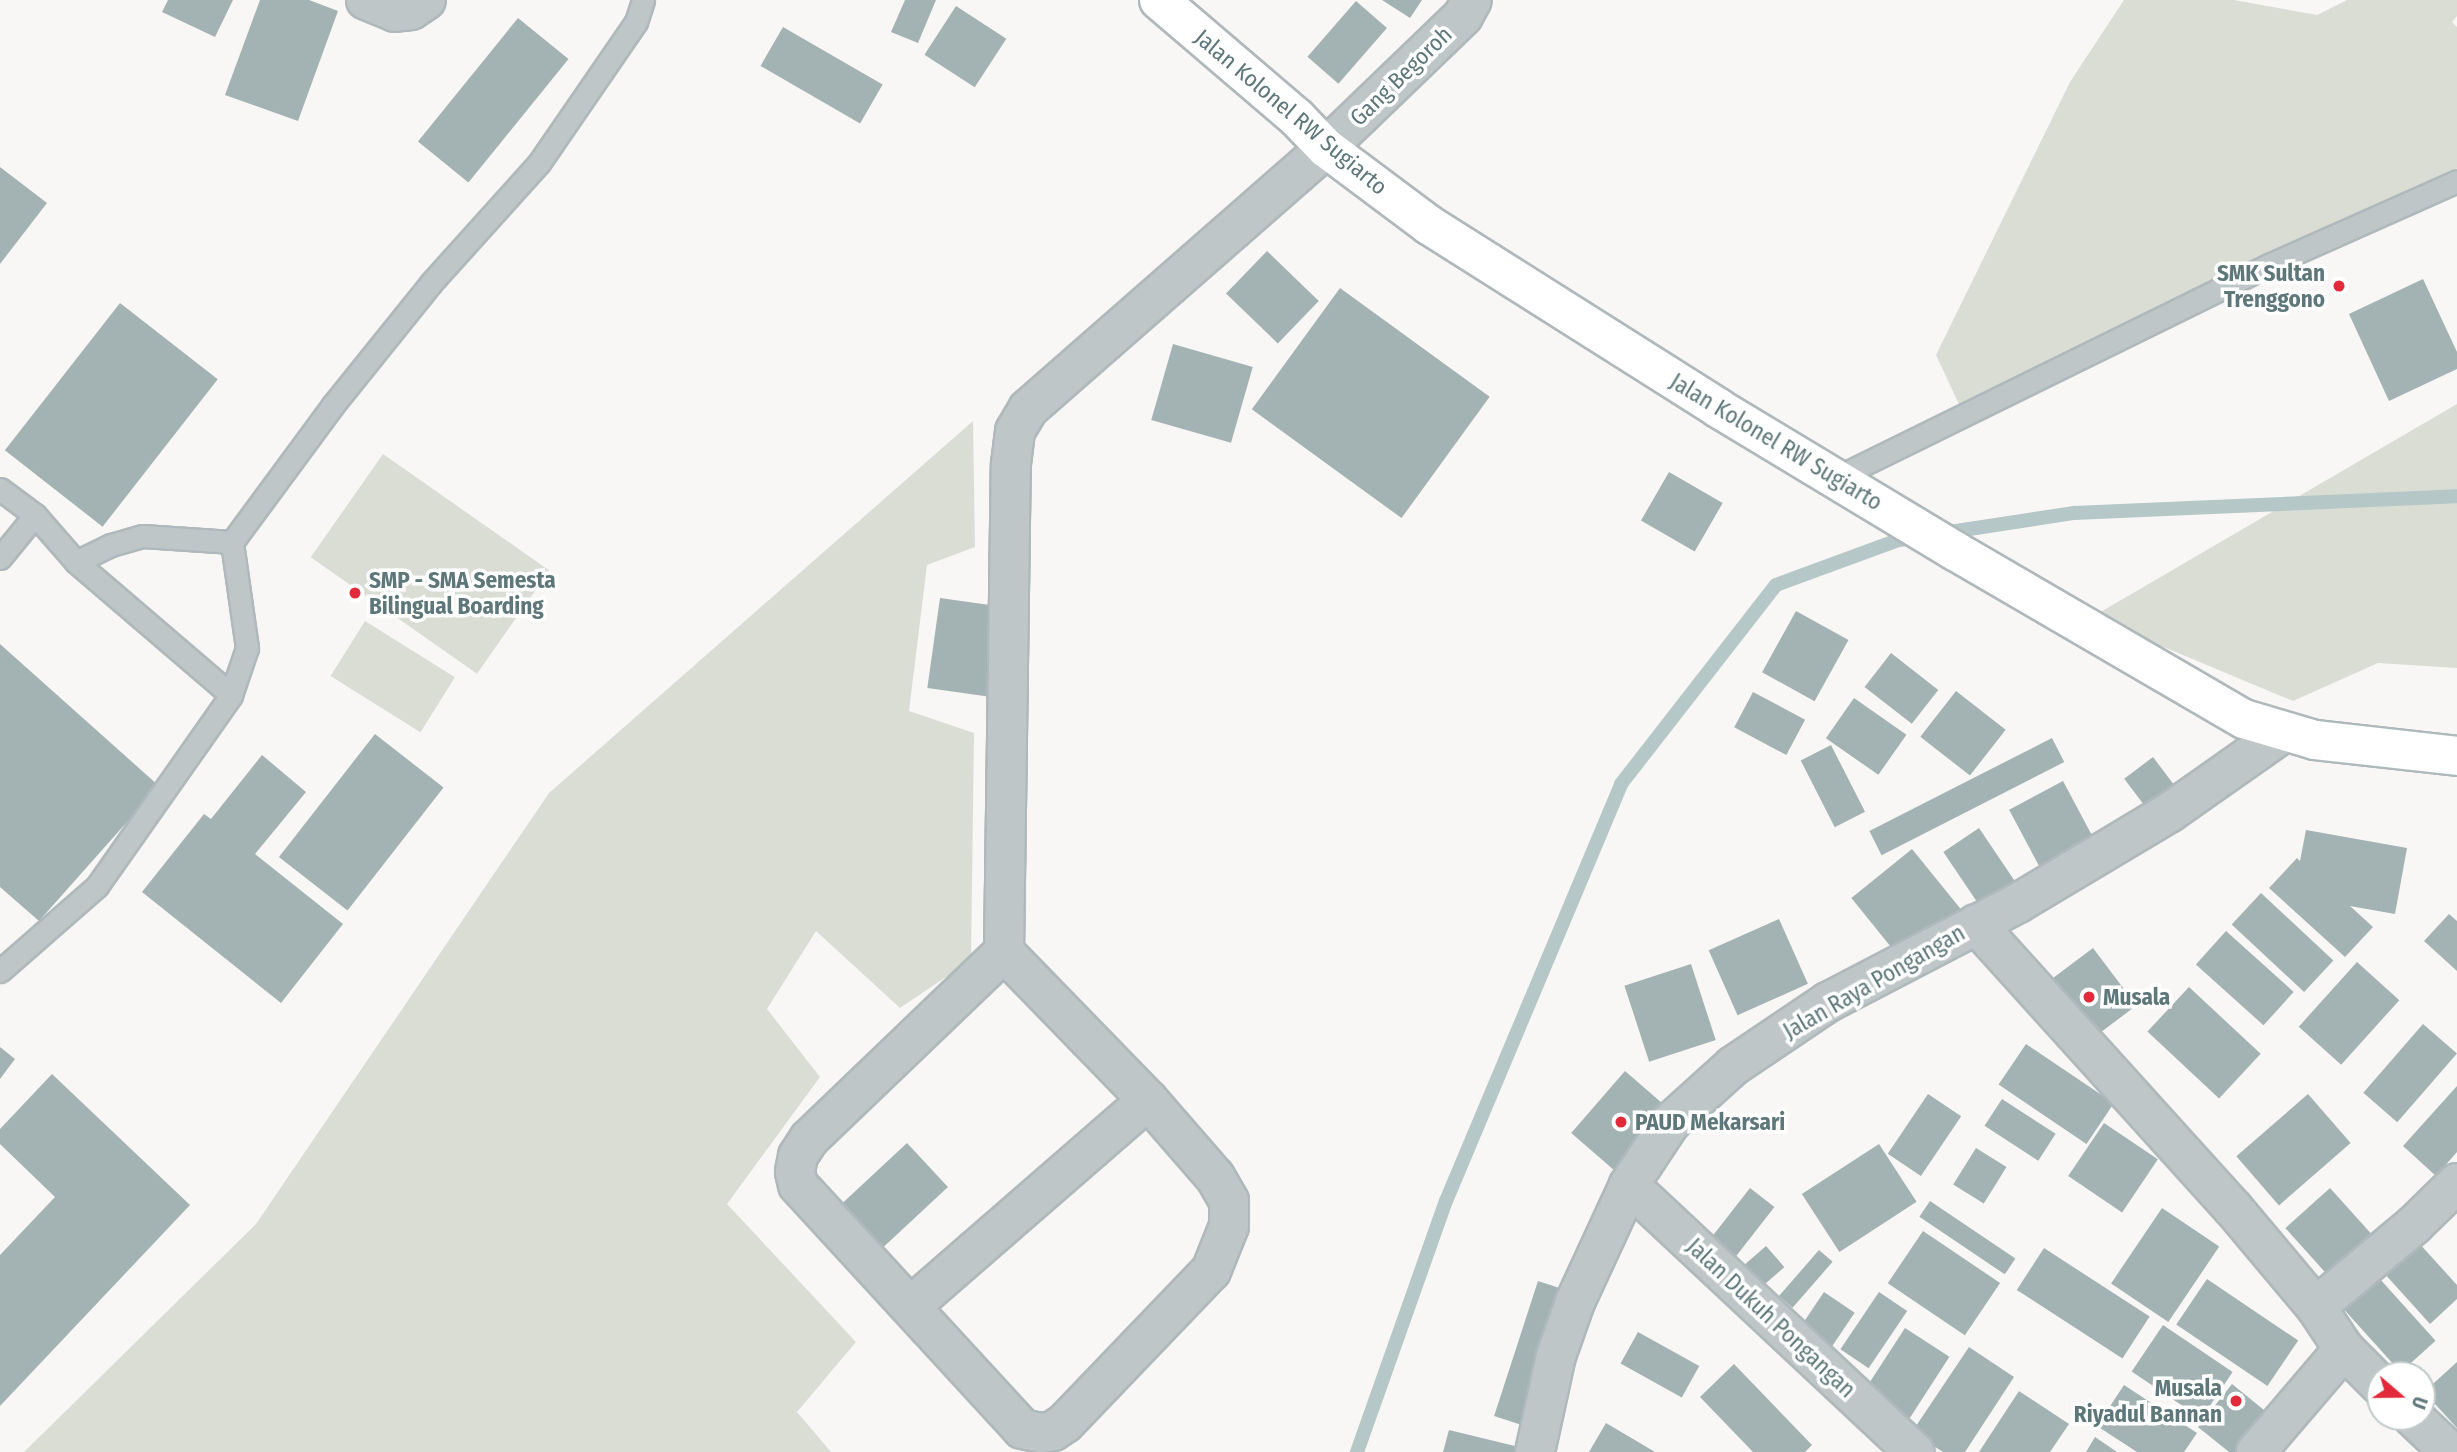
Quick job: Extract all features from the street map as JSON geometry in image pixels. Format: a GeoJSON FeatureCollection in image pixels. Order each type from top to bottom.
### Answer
{"type":"FeatureCollection","features":[{"type":"Feature","properties":{"kind":"main road","name":"Jalan Kolonel RW Sugiarto"},"geometry":{"type":"LineString","coordinates":[[1159,0],[1297,118],[1326,148],[1429,225],[1718,408],[1955,551],[2244,719],[2315,740],[2457,756]]}},
{"type":"Feature","properties":{"kind":"street"},"geometry":{"type":"LineString","coordinates":[[366,0],[395,12],[411,10],[426,0]]}},
{"type":"Feature","properties":{"kind":"street","name":"Gang Begoroh"},"geometry":{"type":"LineString","coordinates":[[1004,952],[1011,464],[1015,431],[1028,409],[1326,148],[1463,16],[1472,0]]}},
{"type":"Feature","properties":{"kind":"street","name":"Jalan Raya Pongangan"},"geometry":{"type":"LineString","coordinates":[[1535,1452],[1556,1356],[1572,1313],[1629,1185],[1670,1123],[1733,1066],[1828,1002],[2018,903],[2170,811],[2284,732]]}},
{"type":"Feature","properties":{"kind":"street"},"geometry":{"type":"LineString","coordinates":[[1976,924],[2232,1207],[2316,1307],[2344,1349],[2366,1371]]}},
{"type":"Feature","properties":{"kind":"street"},"geometry":{"type":"LineString","coordinates":[[1004,952],[1148,1100],[1215,1177],[1229,1201],[1229,1226],[1212,1270],[1065,1423],[1053,1431],[1041,1433],[1022,1429],[798,1185],[795,1172],[798,1156],[809,1139],[1004,952]]}},
{"type":"Feature","properties":{"kind":"street"},"geometry":{"type":"LineString","coordinates":[[911,1306],[1148,1100]]}},
{"type":"Feature","properties":{"kind":"street"},"geometry":{"type":"LineString","coordinates":[[2316,1307],[2414,1225],[2457,1183]]}},
{"type":"Feature","properties":{"kind":"street","name":"Jalan Dukuh Pongangan"},"geometry":{"type":"LineString","coordinates":[[1629,1185],[1914,1452]]}},
{"type":"Feature","properties":{"kind":"street"},"geometry":{"type":"LineString","coordinates":[[2256,1452],[2344,1349]]}},
{"type":"Feature","properties":{"kind":"street"},"geometry":{"type":"LineString","coordinates":[[2428,1431],[2451,1452]]}},
{"type":"Feature","properties":{"kind":"lane"},"geometry":{"type":"LineString","coordinates":[[0,971],[97,886],[231,695],[247,648],[232,542],[333,405],[431,283],[539,163],[636,22],[643,0]]}},
{"type":"Feature","properties":{"kind":"lane"},"geometry":{"type":"LineString","coordinates":[[1836,478],[2271,264],[2457,181]]}},
{"type":"Feature","properties":{"kind":"lane"},"geometry":{"type":"LineString","coordinates":[[0,489],[35,515],[76,562],[231,695]]}},
{"type":"Feature","properties":{"kind":"lane"},"geometry":{"type":"LineString","coordinates":[[0,558],[35,515]]}},
{"type":"Feature","properties":{"kind":"lane"},"geometry":{"type":"LineString","coordinates":[[76,562],[111,545],[143,536],[232,542]]}},
{"type":"Feature","properties":{"kind":"shaded area"},"geometry":{"type":"Polygon","coordinates":[[[2124,0],[2234,0],[2317,15],[2347,0],[2457,0],[2457,16],[2452,22],[2457,27],[2457,168],[1964,415],[1936,355],[2070,82],[2124,0]]]}},
{"type":"Feature","properties":{"kind":"shaded area"},"geometry":{"type":"Polygon","coordinates":[[[2457,404],[2457,668],[2378,663],[2293,701],[2092,617],[2457,404]]]}},
{"type":"Feature","properties":{"kind":"shaded area"},"geometry":{"type":"Polygon","coordinates":[[[973,421],[975,547],[927,565],[909,711],[974,733],[971,960],[900,1008],[816,931],[767,1009],[820,1077],[727,1204],[856,1342],[797,1412],[831,1452],[24,1452],[256,1224],[549,793],[973,421]]]}},
{"type":"Feature","properties":{"kind":"shaded area"},"geometry":{"type":"Polygon","coordinates":[[[383,454],[549,570],[477,674],[311,557],[383,454]]]}},
{"type":"Feature","properties":{"kind":"shaded area"},"geometry":{"type":"Polygon","coordinates":[[[365,621],[455,677],[420,732],[331,676],[365,621]]]}},
{"type":"Feature","properties":{"kind":"building"},"geometry":{"type":"Polygon","coordinates":[[[168,0],[233,0],[215,37],[162,12],[168,0]]]}},
{"type":"Feature","properties":{"kind":"building"},"geometry":{"type":"Polygon","coordinates":[[[260,0],[309,0],[338,11],[298,121],[225,95],[260,0]]]}},
{"type":"Feature","properties":{"kind":"building"},"geometry":{"type":"Polygon","coordinates":[[[905,0],[936,0],[918,43],[891,32],[905,0]]]}},
{"type":"Feature","properties":{"kind":"building"},"geometry":{"type":"Polygon","coordinates":[[[1382,0],[1422,0],[1410,18],[1382,0]]]}},
{"type":"Feature","properties":{"kind":"building"},"geometry":{"type":"Polygon","coordinates":[[[1356,1],[1387,28],[1338,84],[1307,57],[1356,1]]]}},
{"type":"Feature","properties":{"kind":"building"},"geometry":{"type":"Polygon","coordinates":[[[956,6],[1006,39],[975,87],[924,55],[956,6]]]}},
{"type":"Feature","properties":{"kind":"building"},"geometry":{"type":"Polygon","coordinates":[[[518,18],[569,59],[468,182],[418,142],[518,18]]]}},
{"type":"Feature","properties":{"kind":"building"},"geometry":{"type":"Polygon","coordinates":[[[783,27],[883,84],[860,123],[760,66],[783,27]]]}},
{"type":"Feature","properties":{"kind":"building"},"geometry":{"type":"Polygon","coordinates":[[[0,167],[47,203],[0,264],[0,167]]]}},
{"type":"Feature","properties":{"kind":"building"},"geometry":{"type":"Polygon","coordinates":[[[1267,251],[1319,301],[1278,343],[1226,293],[1267,251]]]}},
{"type":"Feature","properties":{"kind":"building"},"geometry":{"type":"Polygon","coordinates":[[[2423,279],[2457,352],[2457,369],[2389,401],[2349,314],[2423,279]]]}},
{"type":"Feature","properties":{"kind":"building"},"geometry":{"type":"Polygon","coordinates":[[[1340,288],[1490,397],[1402,518],[1252,409],[1340,288]]]}},
{"type":"Feature","properties":{"kind":"building"},"geometry":{"type":"Polygon","coordinates":[[[120,303],[218,379],[103,527],[5,450],[120,303]]]}},
{"type":"Feature","properties":{"kind":"building"},"geometry":{"type":"Polygon","coordinates":[[[1173,344],[1253,367],[1231,443],[1151,420],[1173,344]]]}},
{"type":"Feature","properties":{"kind":"building"},"geometry":{"type":"Polygon","coordinates":[[[1669,472],[1723,503],[1695,551],[1641,520],[1669,472]]]}},
{"type":"Feature","properties":{"kind":"building"},"geometry":{"type":"Polygon","coordinates":[[[940,598],[1000,606],[988,697],[927,688],[940,598]]]}},
{"type":"Feature","properties":{"kind":"building"},"geometry":{"type":"Polygon","coordinates":[[[1796,611],[1848,640],[1815,701],[1762,672],[1796,611]]]}},
{"type":"Feature","properties":{"kind":"building"},"geometry":{"type":"Polygon","coordinates":[[[0,644],[159,786],[39,921],[0,887],[0,644]]]}},
{"type":"Feature","properties":{"kind":"building"},"geometry":{"type":"Polygon","coordinates":[[[1891,653],[1938,690],[1912,724],[1865,687],[1891,653]]]}},
{"type":"Feature","properties":{"kind":"building"},"geometry":{"type":"Polygon","coordinates":[[[1956,691],[2006,730],[1970,775],[1920,737],[1956,691]]]}},
{"type":"Feature","properties":{"kind":"building"},"geometry":{"type":"Polygon","coordinates":[[[1753,692],[1805,720],[1786,755],[1734,727],[1753,692]]]}},
{"type":"Feature","properties":{"kind":"building"},"geometry":{"type":"Polygon","coordinates":[[[1854,698],[1906,735],[1878,775],[1826,738],[1854,698]]]}},
{"type":"Feature","properties":{"kind":"building"},"geometry":{"type":"Polygon","coordinates":[[[375,734],[444,788],[348,910],[279,857],[375,734]]]}},
{"type":"Feature","properties":{"kind":"building"},"geometry":{"type":"Polygon","coordinates":[[[2052,738],[2064,762],[1882,855],[1869,831],[2052,738]]]}},
{"type":"Feature","properties":{"kind":"building"},"geometry":{"type":"Polygon","coordinates":[[[1831,745],[1865,812],[1835,827],[1801,760],[1831,745]]]}},
{"type":"Feature","properties":{"kind":"building"},"geometry":{"type":"Polygon","coordinates":[[[262,755],[306,792],[255,854],[343,924],[281,1003],[142,892],[204,814],[211,819],[262,755]]]}},
{"type":"Feature","properties":{"kind":"building"},"geometry":{"type":"Polygon","coordinates":[[[2153,757],[2181,794],[2152,815],[2124,779],[2153,757]]]}},
{"type":"Feature","properties":{"kind":"building"},"geometry":{"type":"Polygon","coordinates":[[[2063,781],[2099,848],[2045,877],[2009,810],[2063,781]]]}},
{"type":"Feature","properties":{"kind":"building"},"geometry":{"type":"Polygon","coordinates":[[[1979,828],[2021,891],[1986,915],[1943,852],[1979,828]]]}},
{"type":"Feature","properties":{"kind":"building"},"geometry":{"type":"Polygon","coordinates":[[[2306,830],[2407,848],[2395,914],[2350,906],[2373,927],[2345,957],[2269,888],[2297,858],[2300,861],[2306,830]]]}},
{"type":"Feature","properties":{"kind":"building"},"geometry":{"type":"Polygon","coordinates":[[[1912,849],[1960,909],[1900,958],[1851,898],[1912,849]]]}},
{"type":"Feature","properties":{"kind":"building"},"geometry":{"type":"Polygon","coordinates":[[[2261,893],[2333,961],[2304,992],[2232,924],[2261,893]]]}},
{"type":"Feature","properties":{"kind":"building"},"geometry":{"type":"Polygon","coordinates":[[[2449,914],[2457,921],[2457,971],[2424,941],[2449,914]]]}},
{"type":"Feature","properties":{"kind":"building"},"geometry":{"type":"Polygon","coordinates":[[[1779,919],[1808,984],[1738,1015],[1709,950],[1779,919]]]}},
{"type":"Feature","properties":{"kind":"building"},"geometry":{"type":"Polygon","coordinates":[[[2226,931],[2294,992],[2264,1025],[2196,964],[2226,931]]]}},
{"type":"Feature","properties":{"kind":"building","name":"Musala"},"geometry":{"type":"Polygon","coordinates":[[[2093,948],[2136,1006],[2084,1045],[2041,987],[2093,948]]]}},
{"type":"Feature","properties":{"kind":"building"},"geometry":{"type":"Polygon","coordinates":[[[2357,962],[2399,1000],[2341,1065],[2299,1027],[2357,962]]]}},
{"type":"Feature","properties":{"kind":"building"},"geometry":{"type":"Polygon","coordinates":[[[1691,964],[1716,1040],[1649,1062],[1624,986],[1691,964]]]}},
{"type":"Feature","properties":{"kind":"building"},"geometry":{"type":"Polygon","coordinates":[[[2189,987],[2261,1054],[2219,1098],[2147,1032],[2189,987]]]}},
{"type":"Feature","properties":{"kind":"building"},"geometry":{"type":"Polygon","coordinates":[[[2423,1024],[2457,1054],[2397,1122],[2363,1093],[2423,1024]]]}},
{"type":"Feature","properties":{"kind":"building"},"geometry":{"type":"Polygon","coordinates":[[[2026,1044],[2114,1103],[2086,1144],[1999,1085],[2026,1044]]]}},
{"type":"Feature","properties":{"kind":"building"},"geometry":{"type":"Polygon","coordinates":[[[0,1047],[15,1059],[0,1079],[0,1047]]]}},
{"type":"Feature","properties":{"kind":"building","name":"PAUD Mekarsari"},"geometry":{"type":"Polygon","coordinates":[[[1625,1071],[1670,1110],[1616,1172],[1571,1133],[1625,1071]]]}},
{"type":"Feature","properties":{"kind":"building"},"geometry":{"type":"Polygon","coordinates":[[[52,1074],[190,1205],[0,1406],[0,1255],[55,1197],[0,1144],[0,1129],[52,1074]]]}},
{"type":"Feature","properties":{"kind":"building"},"geometry":{"type":"Polygon","coordinates":[[[2457,1086],[2457,1152],[2436,1176],[2403,1146],[2457,1086]]]}},
{"type":"Feature","properties":{"kind":"building"},"geometry":{"type":"Polygon","coordinates":[[[1928,1094],[1961,1116],[1921,1176],[1888,1154],[1928,1094]]]}},
{"type":"Feature","properties":{"kind":"building"},"geometry":{"type":"Polygon","coordinates":[[[2308,1094],[2351,1143],[2279,1205],[2236,1156],[2308,1094]]]}},
{"type":"Feature","properties":{"kind":"building"},"geometry":{"type":"Polygon","coordinates":[[[2002,1099],[2056,1134],[2038,1161],[1985,1126],[2002,1099]]]}},
{"type":"Feature","properties":{"kind":"building"},"geometry":{"type":"Polygon","coordinates":[[[2104,1123],[2158,1159],[2122,1212],[2068,1176],[2104,1123]]]}},
{"type":"Feature","properties":{"kind":"building"},"geometry":{"type":"Polygon","coordinates":[[[907,1143],[948,1187],[873,1256],[832,1213],[907,1143]]]}},
{"type":"Feature","properties":{"kind":"building"},"geometry":{"type":"Polygon","coordinates":[[[1879,1144],[1917,1202],[1839,1252],[1802,1194],[1879,1144]]]}},
{"type":"Feature","properties":{"kind":"building"},"geometry":{"type":"Polygon","coordinates":[[[1976,1148],[2007,1167],[1984,1204],[1953,1184],[1976,1148]]]}},
{"type":"Feature","properties":{"kind":"building"},"geometry":{"type":"Polygon","coordinates":[[[1750,1188],[1774,1207],[1731,1263],[1706,1244],[1750,1188]]]}},
{"type":"Feature","properties":{"kind":"building"},"geometry":{"type":"Polygon","coordinates":[[[2330,1188],[2380,1243],[2335,1283],[2285,1228],[2330,1188]]]}},
{"type":"Feature","properties":{"kind":"building"},"geometry":{"type":"Polygon","coordinates":[[[1930,1201],[2015,1259],[2005,1274],[1919,1217],[1930,1201]]]}},
{"type":"Feature","properties":{"kind":"building"},"geometry":{"type":"Polygon","coordinates":[[[2162,1208],[2219,1247],[2168,1322],[2111,1283],[2162,1208]]]}},
{"type":"Feature","properties":{"kind":"building"},"geometry":{"type":"Polygon","coordinates":[[[1923,1231],[2000,1283],[1965,1335],[1888,1283],[1923,1231]]]}},
{"type":"Feature","properties":{"kind":"building"},"geometry":{"type":"Polygon","coordinates":[[[2418,1242],[2457,1285],[2457,1299],[2430,1324],[2384,1273],[2418,1242]]]}},
{"type":"Feature","properties":{"kind":"building"},"geometry":{"type":"Polygon","coordinates":[[[1766,1246],[1784,1267],[1756,1292],[1737,1271],[1766,1246]]]}},
{"type":"Feature","properties":{"kind":"building"},"geometry":{"type":"Polygon","coordinates":[[[2044,1248],[2150,1317],[2122,1359],[2017,1290],[2044,1248]]]}},
{"type":"Feature","properties":{"kind":"building"},"geometry":{"type":"Polygon","coordinates":[[[1819,1250],[1833,1262],[1793,1308],[1779,1296],[1819,1250]]]}},
{"type":"Feature","properties":{"kind":"building"},"geometry":{"type":"Polygon","coordinates":[[[2370,1268],[2436,1341],[2413,1361],[2390,1361],[2335,1299],[2370,1268]]]}},
{"type":"Feature","properties":{"kind":"building"},"geometry":{"type":"Polygon","coordinates":[[[2207,1279],[2298,1341],[2267,1386],[2176,1325],[2207,1279]]]}},
{"type":"Feature","properties":{"kind":"building"},"geometry":{"type":"Polygon","coordinates":[[[1538,1281],[1569,1291],[1526,1426],[1494,1416],[1538,1281]]]}},
{"type":"Feature","properties":{"kind":"building"},"geometry":{"type":"Polygon","coordinates":[[[1824,1292],[1855,1313],[1825,1357],[1794,1336],[1824,1292]]]}},
{"type":"Feature","properties":{"kind":"building"},"geometry":{"type":"Polygon","coordinates":[[[1879,1292],[1907,1311],[1869,1368],[1840,1349],[1879,1292]]]}},
{"type":"Feature","properties":{"kind":"building"},"geometry":{"type":"Polygon","coordinates":[[[2163,1325],[2233,1372],[2201,1418],[2132,1371],[2163,1325]]]}},
{"type":"Feature","properties":{"kind":"building"},"geometry":{"type":"Polygon","coordinates":[[[1905,1328],[1949,1357],[1905,1426],[1860,1397],[1905,1328]]]}},
{"type":"Feature","properties":{"kind":"building"},"geometry":{"type":"Polygon","coordinates":[[[1638,1332],[1699,1366],[1682,1397],[1621,1363],[1638,1332]]]}},
{"type":"Feature","properties":{"kind":"building"},"geometry":{"type":"Polygon","coordinates":[[[1969,1347],[2014,1377],[1965,1452],[1943,1452],[1912,1432],[1969,1347]]]}},
{"type":"Feature","properties":{"kind":"building"},"geometry":{"type":"Polygon","coordinates":[[[2457,1362],[2457,1428],[2436,1405],[2436,1381],[2457,1362]]]}},
{"type":"Feature","properties":{"kind":"building"},"geometry":{"type":"Polygon","coordinates":[[[1734,1364],[1812,1445],[1805,1452],[1753,1452],[1700,1397],[1734,1364]]]}},
{"type":"Feature","properties":{"kind":"building","name":"Musala Riyadul Bannan"},"geometry":{"type":"Polygon","coordinates":[[[2232,1384],[2275,1419],[2249,1452],[2229,1452],[2198,1427],[2232,1384]]]}},
{"type":"Feature","properties":{"kind":"building"},"geometry":{"type":"Polygon","coordinates":[[[2124,1385],[2197,1433],[2184,1452],[2137,1452],[2097,1426],[2124,1385]]]}},
{"type":"Feature","properties":{"kind":"building"},"geometry":{"type":"Polygon","coordinates":[[[2019,1391],[2069,1424],[2050,1452],[1979,1452],[2019,1391]]]}},
{"type":"Feature","properties":{"kind":"building"},"geometry":{"type":"Polygon","coordinates":[[[1606,1423],[1655,1452],[1589,1452],[1606,1423]]]}},
{"type":"Feature","properties":{"kind":"building"},"geometry":{"type":"Polygon","coordinates":[[[1449,1430],[1523,1448],[1522,1452],[1443,1452],[1449,1430]]]}},
{"type":"Feature","properties":{"kind":"building"},"geometry":{"type":"Polygon","coordinates":[[[2095,1437],[2117,1452],[2086,1452],[2095,1437]]]}},
{"type":"Feature","properties":{"kind":"waterway"},"geometry":{"type":"LineString","coordinates":[[1943,533],[2074,513],[2457,496]]}},
{"type":"Feature","properties":{"kind":"waterway"},"geometry":{"type":"LineString","coordinates":[[1357,1452],[1446,1201],[1621,784],[1776,585],[1898,540],[1916,538]]}},
{"type":"Feature","properties":{"kind":"place","name":"SMK Sultan Trenggono"},"geometry":{"type":"Point","coordinates":[2339,286]}},
{"type":"Feature","properties":{"kind":"place","name":"SMP - SMA Semesta Bilingual Boarding"},"geometry":{"type":"Point","coordinates":[355,593]}},
{"type":"Feature","properties":{"kind":"place","name":"Musala"},"geometry":{"type":"Point","coordinates":[2089,997]}},
{"type":"Feature","properties":{"kind":"place","name":"PAUD Mekarsari"},"geometry":{"type":"Point","coordinates":[1621,1122]}},
{"type":"Feature","properties":{"kind":"place","name":"Musala Riyadul Bannan"},"geometry":{"type":"Point","coordinates":[2236,1401]}}]}
